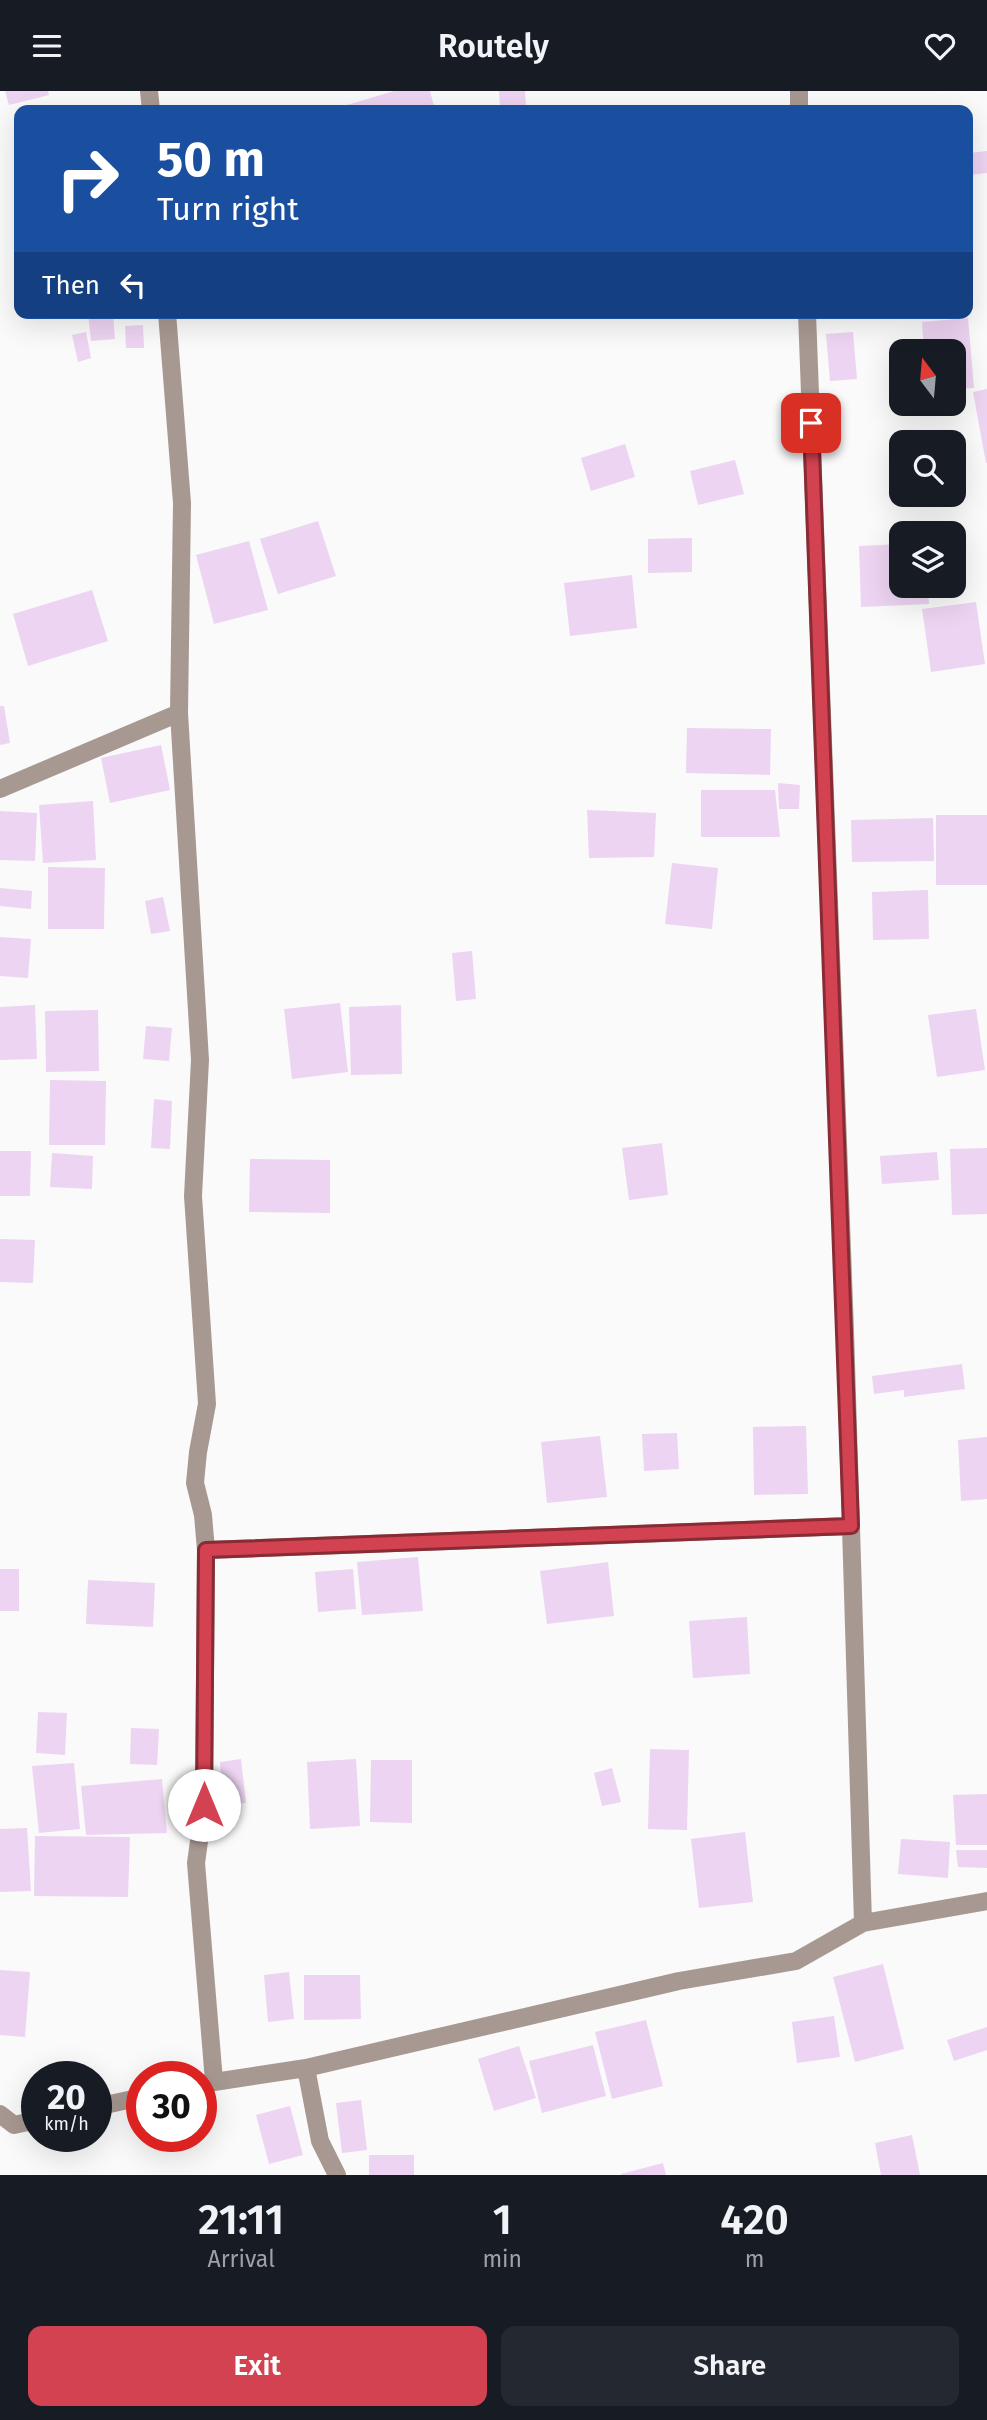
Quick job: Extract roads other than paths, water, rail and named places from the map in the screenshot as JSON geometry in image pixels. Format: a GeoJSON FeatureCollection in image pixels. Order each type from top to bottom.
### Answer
{"type":"FeatureCollection","features":[{"type":"Feature","properties":{"kind":"street"},"geometry":{"type":"LineString","coordinates":[[167,319],[182,503],[179,713],[200,1060],[193,1196],[207,1404],[195,1483],[203,1515],[206,1550],[204,1805],[196,1863],[207,2061]]}},
{"type":"Feature","properties":{"kind":"street"},"geometry":{"type":"LineString","coordinates":[[807,319],[863,1923]]}},
{"type":"Feature","properties":{"kind":"street"},"geometry":{"type":"LineString","coordinates":[[0,789],[179,713]]}},
{"type":"Feature","properties":{"kind":"street"},"geometry":{"type":"LineString","coordinates":[[206,1550],[851,1526]]}},
{"type":"Feature","properties":{"kind":"street"},"geometry":{"type":"LineString","coordinates":[[217,2081],[306,2068],[679,1980],[796,1961],[863,1923],[987,1901]]}},
{"type":"Feature","properties":{"kind":"street"},"geometry":{"type":"LineString","coordinates":[[306,2068],[320,2141],[337,2175]]}},
{"type":"Feature","properties":{"kind":"street"},"geometry":{"type":"LineString","coordinates":[[0,2114],[14,2125],[21,2123]]}}]}
